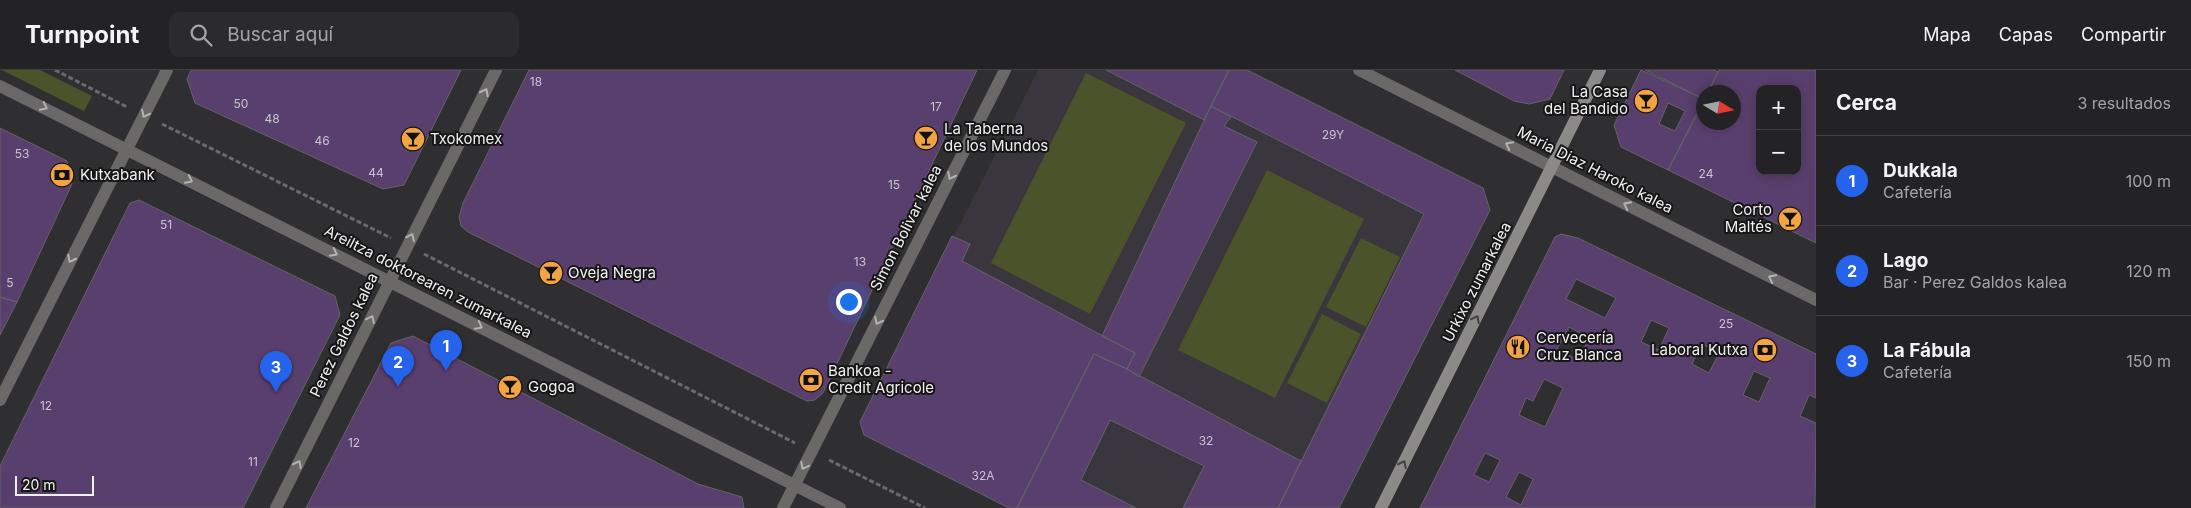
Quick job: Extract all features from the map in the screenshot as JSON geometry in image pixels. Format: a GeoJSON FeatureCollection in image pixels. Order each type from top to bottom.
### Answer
{"type":"FeatureCollection","features":[{"type":"Feature","properties":{"kind":"main road","name":"Urkixo zumarkalea"},"geometry":{"type":"LineString","coordinates":[[1381,508],[1600,70]]}},
{"type":"Feature","properties":{"kind":"street"},"geometry":{"type":"LineString","coordinates":[[0,400],[167,70]]}},
{"type":"Feature","properties":{"kind":"street","name":"Perez Galdos kalea"},"geometry":{"type":"LineString","coordinates":[[276,508],[496,70]]}},
{"type":"Feature","properties":{"kind":"street","name":"Simon Bolivar kalea"},"geometry":{"type":"LineString","coordinates":[[783,508],[1004,70]]}},
{"type":"Feature","properties":{"kind":"street","name":"Maria Diaz Haroko kalea"},"geometry":{"type":"LineString","coordinates":[[1360,70],[1816,300]]}},
{"type":"Feature","properties":{"kind":"street","name":"Areiltza doktorearen zumarkalea"},"geometry":{"type":"LineString","coordinates":[[0,86],[127,148],[840,508]]}},
{"type":"Feature","properties":{"kind":"path"},"geometry":{"type":"LineString","coordinates":[[55,70],[407,245],[925,508]]}},
{"type":"Feature","properties":{"kind":"shaded area"},"geometry":{"type":"Polygon","coordinates":[[[1038,70],[1247,70],[1483,188],[1490,210],[1339,508],[1009,508],[864,435],[860,422],[1038,70]]]}},
{"type":"Feature","properties":{"kind":"green space"},"geometry":{"type":"Polygon","coordinates":[[[2,70],[40,70],[92,96],[84,111],[2,70]]]}},
{"type":"Feature","properties":{"kind":"green space"},"geometry":{"type":"Polygon","coordinates":[[[1086,73],[1186,123],[1090,314],[991,263],[1086,73]]]}},
{"type":"Feature","properties":{"kind":"green space"},"geometry":{"type":"Polygon","coordinates":[[[1267,170],[1364,219],[1275,398],[1178,350],[1267,170]]]}},
{"type":"Feature","properties":{"kind":"green space"},"geometry":{"type":"Polygon","coordinates":[[[1361,238],[1400,257],[1366,327],[1326,307],[1361,238]]]}},
{"type":"Feature","properties":{"kind":"green space"},"geometry":{"type":"Polygon","coordinates":[[[1322,314],[1361,334],[1327,403],[1287,383],[1322,314]]]}},
{"type":"Feature","properties":{"kind":"building"},"geometry":{"type":"Polygon","coordinates":[[[191,70],[461,70],[404,185],[383,189],[195,103],[187,79],[191,70]]]}},
{"type":"Feature","properties":{"kind":"building"},"geometry":{"type":"Polygon","coordinates":[[[529,70],[977,70],[823,393],[815,400],[807,401],[468,232],[461,226],[459,217],[463,203],[529,70]]]}},
{"type":"Feature","properties":{"kind":"building"},"geometry":{"type":"Polygon","coordinates":[[[1106,70],[1229,70],[1204,120],[1106,70]]]}},
{"type":"Feature","properties":{"kind":"building"},"geometry":{"type":"Polygon","coordinates":[[[1229,70],[1247,70],[1483,188],[1490,210],[1339,508],[1278,508],[1424,214],[1211,106],[1229,70]]]}},
{"type":"Feature","properties":{"kind":"building"},"geometry":{"type":"Polygon","coordinates":[[[1455,70],[1564,70],[1550,99],[1529,104],[1514,101],[1455,70]]]}},
{"type":"Feature","properties":{"kind":"building"},"geometry":{"type":"Polygon","coordinates":[[[1641,70],[1696,95],[1696,115],[1668,170],[1621,147],[1614,125],[1641,70]],[[1668,103],[1659,124],[1675,131],[1685,111],[1668,103]]]}},
{"type":"Feature","properties":{"kind":"building"},"geometry":{"type":"Polygon","coordinates":[[[1645,70],[1714,70],[1718,72],[1712,85],[1696,85],[1696,95],[1645,70]]]}},
{"type":"Feature","properties":{"kind":"building"},"geometry":{"type":"Polygon","coordinates":[[[1719,70],[1816,70],[1816,243],[1668,170],[1696,117],[1696,130],[1741,130],[1741,85],[1712,85],[1719,70]]]}},
{"type":"Feature","properties":{"kind":"building"},"geometry":{"type":"Polygon","coordinates":[[[1211,106],[1231,117],[1224,126],[1257,142],[1139,377],[1127,369],[1135,353],[1102,336],[1211,106]]]}},
{"type":"Feature","properties":{"kind":"building"},"geometry":{"type":"Polygon","coordinates":[[[0,128],[67,161],[72,184],[17,302],[0,297],[0,128]]]}},
{"type":"Feature","properties":{"kind":"building"},"geometry":{"type":"Polygon","coordinates":[[[139,200],[335,296],[340,315],[243,508],[0,508],[0,466],[130,203],[139,200]]]}},
{"type":"Feature","properties":{"kind":"building"},"geometry":{"type":"Polygon","coordinates":[[[1561,234],[1578,238],[1816,354],[1816,398],[1809,395],[1800,416],[1816,423],[1815,508],[1420,508],[1555,237],[1561,234]],[[1576,279],[1566,299],[1605,318],[1616,298],[1576,279]],[[1651,320],[1641,342],[1659,350],[1669,328],[1651,320]],[[1569,327],[1557,349],[1578,360],[1589,338],[1569,327]],[[1702,344],[1692,364],[1709,373],[1719,353],[1702,344]],[[1754,371],[1743,395],[1759,402],[1770,378],[1754,371]],[[1544,379],[1533,401],[1526,398],[1519,415],[1545,427],[1563,388],[1544,379]],[[1485,453],[1474,475],[1489,482],[1500,460],[1485,453]],[[1519,472],[1506,497],[1521,505],[1533,479],[1519,472]]]}},
{"type":"Feature","properties":{"kind":"building"},"geometry":{"type":"Polygon","coordinates":[[[952,236],[970,244],[962,261],[1135,353],[1127,369],[1094,354],[1017,508],[1009,508],[864,435],[860,422],[952,236]]]}},
{"type":"Feature","properties":{"kind":"building"},"geometry":{"type":"Polygon","coordinates":[[[0,297],[17,302],[0,335],[0,297]]]}},
{"type":"Feature","properties":{"kind":"building"},"geometry":{"type":"Polygon","coordinates":[[[413,336],[698,484],[742,497],[744,508],[306,508],[391,343],[413,336]]]}},
{"type":"Feature","properties":{"kind":"building"},"geometry":{"type":"Polygon","coordinates":[[[1094,354],[1127,369],[1301,461],[1278,508],[1183,508],[1204,466],[1110,420],[1081,480],[1136,508],[1017,508],[1094,354]]]}},
{"type":"Feature","properties":{"kind":"place","name":"La Casa del Bandido"},"geometry":{"type":"Point","coordinates":[1646,101]}},
{"type":"Feature","properties":{"kind":"place","name":"La Taberna de los Mundos"},"geometry":{"type":"Point","coordinates":[926,138]}},
{"type":"Feature","properties":{"kind":"place","name":"Txokomex"},"geometry":{"type":"Point","coordinates":[413,139]}},
{"type":"Feature","properties":{"kind":"place","name":"Kutxabank"},"geometry":{"type":"Point","coordinates":[62,175]}},
{"type":"Feature","properties":{"kind":"place","name":"Corto Maltés"},"geometry":{"type":"Point","coordinates":[1790,219]}},
{"type":"Feature","properties":{"kind":"place","name":"Oveja Negra"},"geometry":{"type":"Point","coordinates":[551,273]}},
{"type":"Feature","properties":{"kind":"place","name":"Cervecería Cruz Blanca"},"geometry":{"type":"Point","coordinates":[1518,347]}},
{"type":"Feature","properties":{"kind":"place","name":"Laboral Kutxa"},"geometry":{"type":"Point","coordinates":[1765,350]}},
{"type":"Feature","properties":{"kind":"place","name":"Dukkala"},"geometry":{"type":"Point","coordinates":[446,371]}},
{"type":"Feature","properties":{"kind":"place","name":"Bankoa - Credit Agricole"},"geometry":{"type":"Point","coordinates":[811,380]}},
{"type":"Feature","properties":{"kind":"place","name":"Lago"},"geometry":{"type":"Point","coordinates":[398,387]}},
{"type":"Feature","properties":{"kind":"place","name":"Gogoa"},"geometry":{"type":"Point","coordinates":[510,387]}},
{"type":"Feature","properties":{"kind":"place","name":"La Fábula"},"geometry":{"type":"Point","coordinates":[276,392]}}]}
